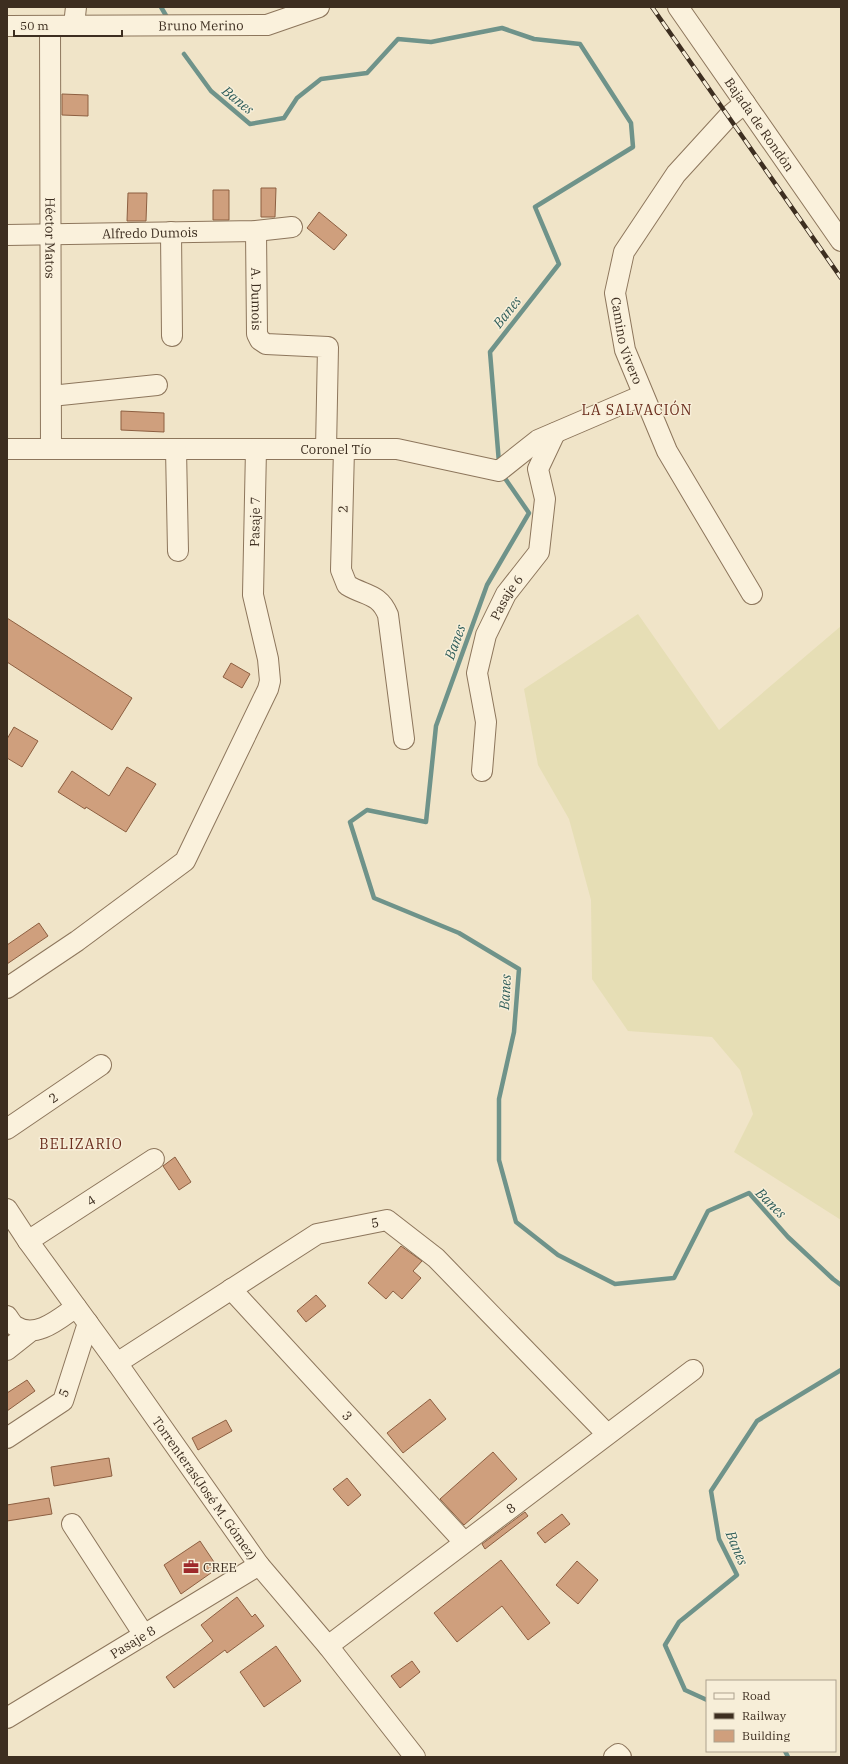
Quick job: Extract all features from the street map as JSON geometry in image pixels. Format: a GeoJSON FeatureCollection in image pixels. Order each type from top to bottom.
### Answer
{"type":"FeatureCollection","features":[{"type":"Feature","properties":{"kind":"street","name":"Bruno Merino"},"geometry":{"type":"LineString","coordinates":[[7,26],[50,26],[75,16],[156,25],[267,25],[319,7]]}},
{"type":"Feature","properties":{"kind":"street","name":"Bajada de Rondón"},"geometry":{"type":"LineString","coordinates":[[678,7],[841,241]]}},
{"type":"Feature","properties":{"kind":"street","name":"Héctor Matos"},"geometry":{"type":"LineString","coordinates":[[50,26],[51,449]]}},
{"type":"Feature","properties":{"kind":"street","name":"Camino Vivero"},"geometry":{"type":"LineString","coordinates":[[745,104],[728,117],[676,174],[624,252],[615,293],[625,350],[667,451],[752,594]]}},
{"type":"Feature","properties":{"kind":"street","name":"Alfredo Dumois"},"geometry":{"type":"LineString","coordinates":[[7,235],[256,231],[292,227]]}},
{"type":"Feature","properties":{"kind":"street","name":"A. Dumois"},"geometry":{"type":"LineString","coordinates":[[256,231],[257,334],[260,340],[266,344],[328,347],[335,449]]}},
{"type":"Feature","properties":{"kind":"street"},"geometry":{"type":"LineString","coordinates":[[171,232],[172,336]]}},
{"type":"Feature","properties":{"kind":"street"},"geometry":{"type":"LineString","coordinates":[[51,396],[157,385]]}},
{"type":"Feature","properties":{"kind":"street","name":"Coronel Tío"},"geometry":{"type":"LineString","coordinates":[[7,449],[397,450],[500,471],[538,440],[643,394]]}},
{"type":"Feature","properties":{"kind":"street","name":"Pasaje 6"},"geometry":{"type":"LineString","coordinates":[[482,771],[486,722],[478,673],[479,666],[486,635],[506,594],[539,552],[545,499],[538,469],[555,432]]}},
{"type":"Feature","properties":{"kind":"street"},"geometry":{"type":"LineString","coordinates":[[176,449],[178,551]]}},
{"type":"Feature","properties":{"kind":"street","name":"Pasaje 7"},"geometry":{"type":"LineString","coordinates":[[7,988],[77,941],[185,861],[270,681],[268,659],[253,595],[256,449]]}},
{"type":"Feature","properties":{"kind":"street","name":"2"},"geometry":{"type":"LineString","coordinates":[[335,449],[341,570],[347,585],[374,596],[384,604],[388,615],[404,739]]}},
{"type":"Feature","properties":{"kind":"street","name":"2"},"geometry":{"type":"LineString","coordinates":[[7,1130],[101,1066]]}},
{"type":"Feature","properties":{"kind":"street","name":"4"},"geometry":{"type":"LineString","coordinates":[[28,1240],[154,1159]]}},
{"type":"Feature","properties":{"kind":"street","name":"Torrenteras(José M. Gómez)"},"geometry":{"type":"LineString","coordinates":[[7,1209],[259,1565],[328,1646],[415,1757]]}},
{"type":"Feature","properties":{"kind":"street","name":"5"},"geometry":{"type":"LineString","coordinates":[[117,1363],[317,1234],[387,1220],[436,1258],[608,1434]]}},
{"type":"Feature","properties":{"kind":"street","name":"3"},"geometry":{"type":"LineString","coordinates":[[231,1289],[464,1542]]}},
{"type":"Feature","properties":{"kind":"street"},"geometry":{"type":"LineString","coordinates":[[7,1350],[31,1331],[46,1327],[76,1307]]}},
{"type":"Feature","properties":{"kind":"street"},"geometry":{"type":"LineString","coordinates":[[7,1316],[15,1326],[31,1331]]}},
{"type":"Feature","properties":{"kind":"street","name":"5"},"geometry":{"type":"LineString","coordinates":[[7,1438],[63,1401],[88,1323]]}},
{"type":"Feature","properties":{"kind":"street","name":"8"},"geometry":{"type":"LineString","coordinates":[[328,1646],[693,1370]]}},
{"type":"Feature","properties":{"kind":"street"},"geometry":{"type":"LineString","coordinates":[[72,1524],[144,1635]]}},
{"type":"Feature","properties":{"kind":"street","name":"Pasaje 8"},"geometry":{"type":"LineString","coordinates":[[7,1718],[259,1565]]}},
{"type":"Feature","properties":{"kind":"street"},"geometry":{"type":"LineString","coordinates":[[614,1757],[618,1754],[621,1757]]}},
{"type":"Feature","properties":{"kind":"shaded area"},"geometry":{"type":"Polygon","coordinates":[[[638,614],[719,730],[841,626],[841,1220],[734,1152],[753,1114],[740,1070],[712,1037],[628,1031],[592,979],[591,900],[569,819],[538,765],[524,689],[638,614]]]}},
{"type":"Feature","properties":{"kind":"building"},"geometry":{"type":"Polygon","coordinates":[[[62,94],[88,95],[88,116],[62,115],[62,94]]]}},
{"type":"Feature","properties":{"kind":"building"},"geometry":{"type":"Polygon","coordinates":[[[261,188],[276,188],[275,217],[261,217],[261,188]]]}},
{"type":"Feature","properties":{"kind":"building"},"geometry":{"type":"Polygon","coordinates":[[[213,190],[229,190],[229,220],[213,220],[213,190]]]}},
{"type":"Feature","properties":{"kind":"building"},"geometry":{"type":"Polygon","coordinates":[[[128,193],[147,193],[146,221],[127,221],[128,193]]]}},
{"type":"Feature","properties":{"kind":"building"},"geometry":{"type":"Polygon","coordinates":[[[319,212],[347,235],[334,250],[307,228],[319,212]]]}},
{"type":"Feature","properties":{"kind":"building"},"geometry":{"type":"Polygon","coordinates":[[[121,411],[164,413],[164,432],[121,430],[121,411]]]}},
{"type":"Feature","properties":{"kind":"building"},"geometry":{"type":"Polygon","coordinates":[[[7,618],[132,698],[112,730],[7,662],[7,618]]]}},
{"type":"Feature","properties":{"kind":"building"},"geometry":{"type":"Polygon","coordinates":[[[231,663],[250,674],[242,688],[223,677],[231,663]]]}},
{"type":"Feature","properties":{"kind":"building"},"geometry":{"type":"Polygon","coordinates":[[[14,727],[38,741],[22,767],[7,758],[7,739],[14,727]]]}},
{"type":"Feature","properties":{"kind":"building"},"geometry":{"type":"Polygon","coordinates":[[[127,767],[156,784],[126,832],[86,807],[85,809],[58,792],[72,771],[109,796],[127,767]]]}},
{"type":"Feature","properties":{"kind":"building"},"geometry":{"type":"Polygon","coordinates":[[[39,923],[48,936],[7,964],[7,945],[39,923]]]}},
{"type":"Feature","properties":{"kind":"building"},"geometry":{"type":"Polygon","coordinates":[[[175,1157],[191,1182],[179,1190],[163,1166],[175,1157]]]}},
{"type":"Feature","properties":{"kind":"building"},"geometry":{"type":"Polygon","coordinates":[[[401,1246],[422,1261],[413,1271],[421,1278],[402,1299],[393,1291],[386,1299],[368,1283],[401,1246]]]}},
{"type":"Feature","properties":{"kind":"building"},"geometry":{"type":"Polygon","coordinates":[[[316,1295],[326,1306],[306,1322],[297,1311],[316,1295]]]}},
{"type":"Feature","properties":{"kind":"building"},"geometry":{"type":"Polygon","coordinates":[[[27,1380],[35,1391],[7,1411],[7,1393],[27,1380]]]}},
{"type":"Feature","properties":{"kind":"building"},"geometry":{"type":"Polygon","coordinates":[[[430,1399],[446,1419],[403,1453],[387,1433],[430,1399]]]}},
{"type":"Feature","properties":{"kind":"building"},"geometry":{"type":"Polygon","coordinates":[[[226,1420],[232,1431],[198,1450],[192,1438],[226,1420]]]}},
{"type":"Feature","properties":{"kind":"building"},"geometry":{"type":"Polygon","coordinates":[[[493,1452],[517,1479],[464,1525],[440,1499],[493,1452]]]}},
{"type":"Feature","properties":{"kind":"building"},"geometry":{"type":"Polygon","coordinates":[[[109,1458],[112,1476],[54,1486],[51,1467],[109,1458]]]}},
{"type":"Feature","properties":{"kind":"building"},"geometry":{"type":"Polygon","coordinates":[[[347,1478],[361,1495],[348,1506],[333,1489],[347,1478]]]}},
{"type":"Feature","properties":{"kind":"building"},"geometry":{"type":"Polygon","coordinates":[[[49,1498],[52,1514],[7,1521],[7,1505],[49,1498]]]}},
{"type":"Feature","properties":{"kind":"building"},"geometry":{"type":"Polygon","coordinates":[[[525,1512],[528,1516],[485,1549],[482,1544],[525,1512]]]}},
{"type":"Feature","properties":{"kind":"building"},"geometry":{"type":"Polygon","coordinates":[[[562,1514],[570,1524],[545,1543],[537,1533],[562,1514]]]}},
{"type":"Feature","properties":{"kind":"building","name":"CREE"},"geometry":{"type":"Polygon","coordinates":[[[200,1541],[218,1568],[181,1594],[164,1565],[200,1541]]]}},
{"type":"Feature","properties":{"kind":"building"},"geometry":{"type":"Polygon","coordinates":[[[501,1560],[550,1623],[528,1640],[502,1606],[457,1642],[434,1613],[501,1560]]]}},
{"type":"Feature","properties":{"kind":"building"},"geometry":{"type":"Polygon","coordinates":[[[577,1561],[598,1580],[578,1604],[556,1585],[577,1561]]]}},
{"type":"Feature","properties":{"kind":"building"},"geometry":{"type":"Polygon","coordinates":[[[237,1597],[252,1617],[255,1614],[264,1626],[227,1653],[225,1650],[174,1688],[166,1677],[213,1641],[201,1625],[237,1597]]]}},
{"type":"Feature","properties":{"kind":"building"},"geometry":{"type":"Polygon","coordinates":[[[276,1646],[301,1681],[264,1707],[240,1672],[276,1646]]]}},
{"type":"Feature","properties":{"kind":"building"},"geometry":{"type":"Polygon","coordinates":[[[412,1661],[420,1672],[400,1688],[391,1676],[412,1661]]]}},
{"type":"Feature","properties":{"kind":"waterway"},"geometry":{"type":"LineString","coordinates":[[161,7],[168,19]]}},
{"type":"Feature","properties":{"kind":"waterway","name":"Banes"},"geometry":{"type":"LineString","coordinates":[[184,54],[211,91],[250,124],[284,118],[297,98],[321,79],[367,73],[398,39],[431,42],[502,28],[534,39],[580,44],[631,123],[633,147],[535,207],[559,264],[490,352],[499,463]]}},
{"type":"Feature","properties":{"kind":"waterway","name":"Banes"},"geometry":{"type":"LineString","coordinates":[[502,474],[529,513],[487,585],[436,726],[426,822],[367,810],[350,822],[374,898],[459,933],[519,969],[514,1032],[499,1099],[499,1160],[516,1222],[558,1255],[615,1284],[674,1278],[708,1211],[749,1193],[788,1237],[841,1285]]}},
{"type":"Feature","properties":{"kind":"waterway","name":"Banes"},"geometry":{"type":"LineString","coordinates":[[706,1700],[685,1690],[665,1645],[679,1622],[737,1575],[719,1539],[711,1491],[757,1421],[841,1370]]}},
{"type":"Feature","properties":{"kind":"waterway","name":"Banes"},"geometry":{"type":"LineString","coordinates":[[786,1752],[788,1757]]}},
{"type":"Feature","properties":{"kind":"railway"},"geometry":{"type":"LineString","coordinates":[[652,7],[841,278]]}},
{"type":"Feature","properties":{"kind":"place","name":"CREE"},"geometry":{"type":"Point","coordinates":[191,1567]}},
{"type":"Feature","properties":{"kind":"district","name":"LA SALVACIÓN"},"geometry":{"type":"Point","coordinates":[637,410]}},
{"type":"Feature","properties":{"kind":"district","name":"BELIZARIO"},"geometry":{"type":"Point","coordinates":[81,1144]}}]}
